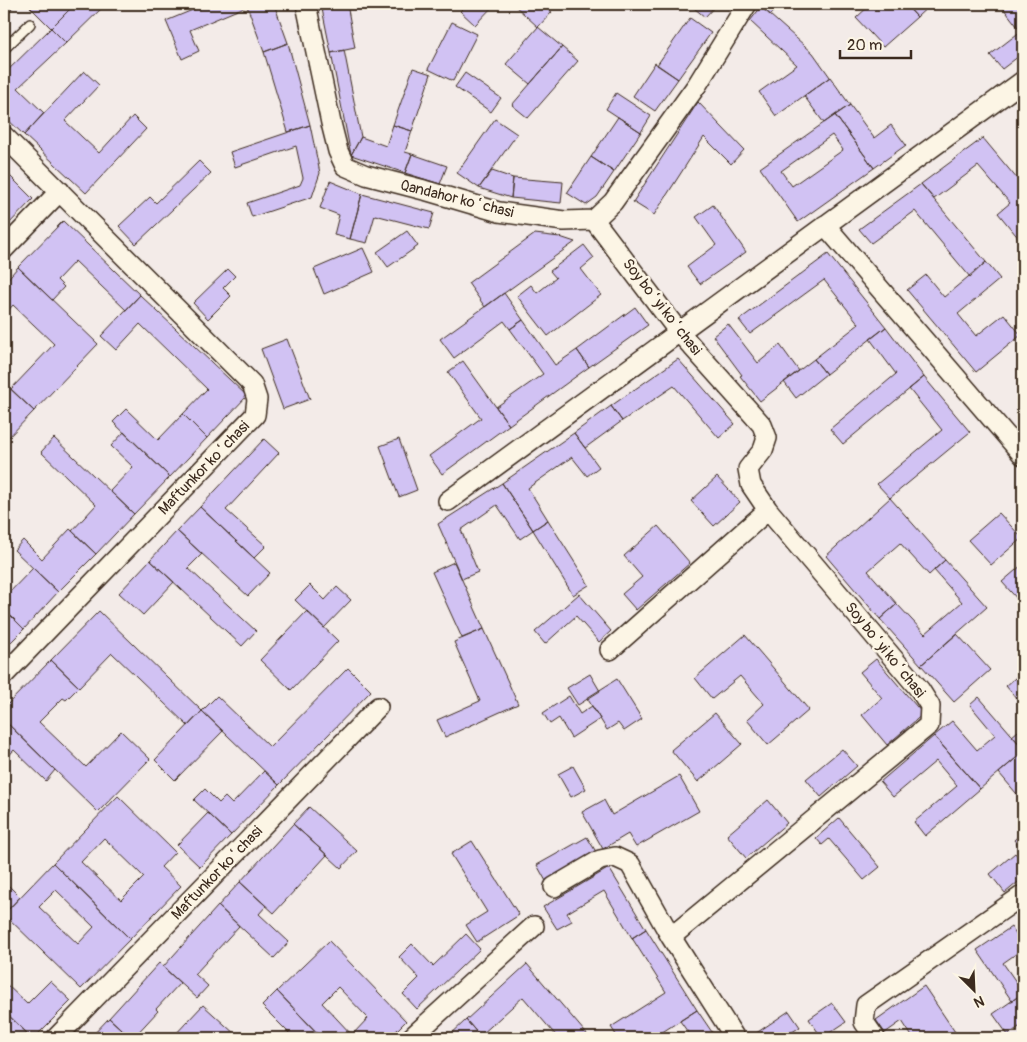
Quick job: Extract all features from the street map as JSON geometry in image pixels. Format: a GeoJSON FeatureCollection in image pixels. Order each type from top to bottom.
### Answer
{"type":"FeatureCollection","features":[{"type":"Feature","properties":{"kind":"street","name":"Qandahor koʻchasi"},"geometry":{"type":"LineString","coordinates":[[306,4],[331,123],[338,151],[345,166],[366,175],[499,212],[564,221],[594,220]]}},
{"type":"Feature","properties":{"kind":"street"},"geometry":{"type":"LineString","coordinates":[[594,220],[613,202],[697,85],[747,4]]}},
{"type":"Feature","properties":{"kind":"street"},"geometry":{"type":"LineString","coordinates":[[448,501],[1023,81]]}},
{"type":"Feature","properties":{"kind":"street","name":"Maftunkor koʻchasi"},"geometry":{"type":"LineString","coordinates":[[4,136],[252,384],[257,399],[255,415],[4,675]]}},
{"type":"Feature","properties":{"kind":"street"},"geometry":{"type":"LineString","coordinates":[[4,249],[60,191]]}},
{"type":"Feature","properties":{"kind":"street","name":"Soy boʻyi koʻchasi"},"geometry":{"type":"LineString","coordinates":[[594,220],[679,332],[762,426],[767,438],[763,450],[748,469],[751,485],[768,510],[920,690],[930,706],[929,725],[670,937]]}},
{"type":"Feature","properties":{"kind":"street"},"geometry":{"type":"LineString","coordinates":[[825,225],[1023,455]]}},
{"type":"Feature","properties":{"kind":"street"},"geometry":{"type":"LineString","coordinates":[[610,650],[768,510]]}},
{"type":"Feature","properties":{"kind":"street","name":"Maftunkor koʻchasi"},"geometry":{"type":"LineString","coordinates":[[56,1038],[378,707]]}},
{"type":"Feature","properties":{"kind":"street"},"geometry":{"type":"LineString","coordinates":[[554,887],[600,860],[615,857],[630,864],[670,937],[735,1038]]}},
{"type":"Feature","properties":{"kind":"street"},"geometry":{"type":"LineString","coordinates":[[875,1038],[864,1022],[866,1005],[1023,895]]}},
{"type":"Feature","properties":{"kind":"street"},"geometry":{"type":"LineString","coordinates":[[412,1038],[534,926]]}},
{"type":"Feature","properties":{"kind":"lane"},"geometry":{"type":"LineString","coordinates":[[4,49],[30,24]]}},
{"type":"Feature","properties":{"kind":"building"},"geometry":{"type":"Polygon","coordinates":[[[4,4],[16,4],[4,16],[4,4]]]}},
{"type":"Feature","properties":{"kind":"building"},"geometry":{"type":"Polygon","coordinates":[[[27,4],[75,4],[51,28],[27,4]]]}},
{"type":"Feature","properties":{"kind":"building"},"geometry":{"type":"Polygon","coordinates":[[[75,4],[106,4],[66,43],[51,28],[75,4]]]}},
{"type":"Feature","properties":{"kind":"building"},"geometry":{"type":"Polygon","coordinates":[[[207,4],[274,4],[288,43],[264,52],[247,6],[190,30],[199,51],[182,59],[166,21],[207,4]]]}},
{"type":"Feature","properties":{"kind":"building"},"geometry":{"type":"Polygon","coordinates":[[[321,4],[347,4],[355,48],[331,53],[321,4]]]}},
{"type":"Feature","properties":{"kind":"building"},"geometry":{"type":"Polygon","coordinates":[[[366,4],[378,4],[379,8],[367,10],[366,4]]]}},
{"type":"Feature","properties":{"kind":"building"},"geometry":{"type":"Polygon","coordinates":[[[467,4],[495,4],[475,25],[460,11],[467,4]]]}},
{"type":"Feature","properties":{"kind":"building"},"geometry":{"type":"Polygon","coordinates":[[[513,4],[542,4],[552,12],[538,27],[513,4]]]}},
{"type":"Feature","properties":{"kind":"building"},"geometry":{"type":"Polygon","coordinates":[[[689,4],[717,4],[705,17],[689,4]]]}},
{"type":"Feature","properties":{"kind":"building"},"geometry":{"type":"Polygon","coordinates":[[[763,4],[780,4],[771,15],[761,7],[763,4]]]}},
{"type":"Feature","properties":{"kind":"building"},"geometry":{"type":"Polygon","coordinates":[[[871,4],[905,4],[917,17],[883,47],[856,18],[871,4]]]}},
{"type":"Feature","properties":{"kind":"building"},"geometry":{"type":"Polygon","coordinates":[[[907,4],[931,4],[917,17],[907,4]]]}},
{"type":"Feature","properties":{"kind":"building"},"geometry":{"type":"Polygon","coordinates":[[[1000,4],[1023,5],[1023,53],[1002,69],[990,55],[1021,31],[1000,4]]]}},
{"type":"Feature","properties":{"kind":"building"},"geometry":{"type":"Polygon","coordinates":[[[761,7],[813,53],[830,77],[776,116],[759,92],[797,65],[750,21],[761,7]]]}},
{"type":"Feature","properties":{"kind":"building"},"geometry":{"type":"Polygon","coordinates":[[[690,18],[711,33],[678,79],[657,65],[690,18]]]}},
{"type":"Feature","properties":{"kind":"building"},"geometry":{"type":"Polygon","coordinates":[[[452,22],[477,34],[453,81],[428,69],[452,22]]]}},
{"type":"Feature","properties":{"kind":"building"},"geometry":{"type":"Polygon","coordinates":[[[538,27],[562,47],[530,84],[506,64],[538,27]]]}},
{"type":"Feature","properties":{"kind":"building"},"geometry":{"type":"Polygon","coordinates":[[[51,28],[66,43],[18,88],[44,113],[24,135],[4,116],[4,74],[51,28]]]}},
{"type":"Feature","properties":{"kind":"building"},"geometry":{"type":"Polygon","coordinates":[[[288,43],[310,125],[288,132],[264,52],[288,43]]]}},
{"type":"Feature","properties":{"kind":"building"},"geometry":{"type":"Polygon","coordinates":[[[562,47],[578,61],[528,118],[512,105],[562,47]]]}},
{"type":"Feature","properties":{"kind":"building"},"geometry":{"type":"Polygon","coordinates":[[[344,50],[361,137],[351,155],[331,53],[344,50]]]}},
{"type":"Feature","properties":{"kind":"building"},"geometry":{"type":"Polygon","coordinates":[[[655,63],[678,79],[655,111],[633,96],[655,63]]]}},
{"type":"Feature","properties":{"kind":"building"},"geometry":{"type":"Polygon","coordinates":[[[413,68],[431,74],[412,131],[393,125],[413,68]]]}},
{"type":"Feature","properties":{"kind":"building"},"geometry":{"type":"Polygon","coordinates":[[[84,71],[99,85],[65,121],[99,153],[133,116],[146,129],[86,193],[24,135],[84,71]]]}},
{"type":"Feature","properties":{"kind":"building"},"geometry":{"type":"Polygon","coordinates":[[[465,73],[501,98],[491,112],[455,87],[465,73]]]}},
{"type":"Feature","properties":{"kind":"building"},"geometry":{"type":"Polygon","coordinates":[[[830,77],[850,105],[824,123],[804,96],[830,77]]]}},
{"type":"Feature","properties":{"kind":"building"},"geometry":{"type":"Polygon","coordinates":[[[616,93],[651,116],[641,132],[606,109],[616,93]]]}},
{"type":"Feature","properties":{"kind":"building"},"geometry":{"type":"Polygon","coordinates":[[[698,102],[744,150],[731,164],[704,137],[654,215],[633,202],[698,102]]]}},
{"type":"Feature","properties":{"kind":"building"},"geometry":{"type":"Polygon","coordinates":[[[850,105],[874,138],[891,125],[906,145],[874,168],[835,115],[850,105]]]}},
{"type":"Feature","properties":{"kind":"building"},"geometry":{"type":"Polygon","coordinates":[[[835,115],[874,168],[798,222],[760,168],[835,115]],[[832,135],[781,171],[792,186],[843,150],[832,135]]]}},
{"type":"Feature","properties":{"kind":"building"},"geometry":{"type":"Polygon","coordinates":[[[618,117],[641,132],[614,172],[591,157],[618,117]]]}},
{"type":"Feature","properties":{"kind":"building"},"geometry":{"type":"Polygon","coordinates":[[[495,119],[517,134],[479,188],[457,173],[495,119]]]}},
{"type":"Feature","properties":{"kind":"building"},"geometry":{"type":"Polygon","coordinates":[[[310,125],[320,173],[312,197],[252,217],[247,203],[300,185],[303,178],[296,146],[235,167],[230,152],[310,125]]]}},
{"type":"Feature","properties":{"kind":"building"},"geometry":{"type":"Polygon","coordinates":[[[393,125],[412,131],[405,152],[412,154],[405,173],[351,155],[361,137],[386,146],[393,125]]]}},
{"type":"Feature","properties":{"kind":"building"},"geometry":{"type":"Polygon","coordinates":[[[983,138],[1023,186],[1023,237],[1020,240],[998,213],[1010,203],[978,166],[934,199],[921,184],[983,138]]]}},
{"type":"Feature","properties":{"kind":"building"},"geometry":{"type":"Polygon","coordinates":[[[412,154],[447,166],[440,184],[405,173],[412,154]]]}},
{"type":"Feature","properties":{"kind":"building"},"geometry":{"type":"Polygon","coordinates":[[[591,157],[614,172],[597,197],[586,205],[567,193],[591,157]]]}},
{"type":"Feature","properties":{"kind":"building"},"geometry":{"type":"Polygon","coordinates":[[[199,161],[211,173],[136,244],[119,226],[150,197],[156,203],[199,161]]]}},
{"type":"Feature","properties":{"kind":"building"},"geometry":{"type":"Polygon","coordinates":[[[4,170],[33,199],[4,229],[4,170]]]}},
{"type":"Feature","properties":{"kind":"building"},"geometry":{"type":"Polygon","coordinates":[[[492,171],[513,178],[511,198],[479,188],[492,171]]]}},
{"type":"Feature","properties":{"kind":"building"},"geometry":{"type":"Polygon","coordinates":[[[513,178],[563,182],[561,203],[511,198],[513,178]]]}},
{"type":"Feature","properties":{"kind":"building"},"geometry":{"type":"Polygon","coordinates":[[[330,181],[362,194],[350,239],[334,235],[339,215],[320,208],[330,181]]]}},
{"type":"Feature","properties":{"kind":"building"},"geometry":{"type":"Polygon","coordinates":[[[921,184],[986,262],[970,277],[915,211],[871,243],[859,229],[921,184]]]}},
{"type":"Feature","properties":{"kind":"building"},"geometry":{"type":"Polygon","coordinates":[[[362,194],[434,213],[429,229],[375,215],[367,243],[350,239],[362,194]]]}},
{"type":"Feature","properties":{"kind":"building"},"geometry":{"type":"Polygon","coordinates":[[[713,205],[746,252],[700,284],[687,267],[716,245],[696,217],[713,205]]]}},
{"type":"Feature","properties":{"kind":"building"},"geometry":{"type":"Polygon","coordinates":[[[63,221],[140,295],[126,310],[75,261],[57,280],[64,287],[52,300],[18,267],[63,221]]]}},
{"type":"Feature","properties":{"kind":"building"},"geometry":{"type":"Polygon","coordinates":[[[407,231],[418,246],[388,267],[377,252],[407,231]]]}},
{"type":"Feature","properties":{"kind":"building"},"geometry":{"type":"Polygon","coordinates":[[[535,234],[560,237],[575,242],[485,307],[468,283],[535,234]]]}},
{"type":"Feature","properties":{"kind":"building"},"geometry":{"type":"Polygon","coordinates":[[[584,245],[594,258],[581,269],[601,295],[548,336],[517,296],[531,285],[537,293],[556,278],[550,271],[584,245]]]}},
{"type":"Feature","properties":{"kind":"building"},"geometry":{"type":"Polygon","coordinates":[[[363,248],[374,272],[324,294],[314,269],[363,248]]]}},
{"type":"Feature","properties":{"kind":"building"},"geometry":{"type":"Polygon","coordinates":[[[828,254],[886,327],[826,374],[814,359],[859,324],[824,280],[750,334],[739,320],[828,254]]]}},
{"type":"Feature","properties":{"kind":"building"},"geometry":{"type":"Polygon","coordinates":[[[986,262],[1000,279],[958,314],[976,336],[1004,314],[1021,335],[976,372],[907,290],[926,275],[944,297],[986,262]]]}},
{"type":"Feature","properties":{"kind":"building"},"geometry":{"type":"Polygon","coordinates":[[[18,267],[98,344],[34,411],[11,389],[54,344],[13,305],[4,315],[4,283],[18,267]]]}},
{"type":"Feature","properties":{"kind":"building"},"geometry":{"type":"Polygon","coordinates":[[[228,269],[235,276],[223,288],[231,296],[208,319],[193,303],[228,269]]]}},
{"type":"Feature","properties":{"kind":"building"},"geometry":{"type":"Polygon","coordinates":[[[504,293],[523,320],[510,329],[504,321],[454,358],[440,339],[504,293]]]}},
{"type":"Feature","properties":{"kind":"building"},"geometry":{"type":"Polygon","coordinates":[[[140,295],[247,396],[207,438],[183,414],[207,389],[140,324],[116,350],[101,336],[140,295]]]}},
{"type":"Feature","properties":{"kind":"building"},"geometry":{"type":"Polygon","coordinates":[[[635,307],[648,325],[589,367],[577,350],[635,307]]]}},
{"type":"Feature","properties":{"kind":"building"},"geometry":{"type":"Polygon","coordinates":[[[523,320],[555,365],[577,350],[589,367],[509,425],[496,407],[543,374],[510,329],[523,320]]]}},
{"type":"Feature","properties":{"kind":"building"},"geometry":{"type":"Polygon","coordinates":[[[728,324],[758,363],[780,345],[799,371],[760,401],[740,376],[742,375],[713,336],[728,324]]]}},
{"type":"Feature","properties":{"kind":"building"},"geometry":{"type":"Polygon","coordinates":[[[886,327],[924,377],[843,444],[830,429],[896,374],[870,339],[886,327]]]}},
{"type":"Feature","properties":{"kind":"building"},"geometry":{"type":"Polygon","coordinates":[[[287,339],[310,399],[283,409],[261,349],[287,339]]]}},
{"type":"Feature","properties":{"kind":"building"},"geometry":{"type":"Polygon","coordinates":[[[678,359],[735,424],[719,438],[674,386],[622,421],[611,406],[678,359]]]}},
{"type":"Feature","properties":{"kind":"building"},"geometry":{"type":"Polygon","coordinates":[[[814,359],[826,374],[796,398],[784,382],[814,359]]]}},
{"type":"Feature","properties":{"kind":"building"},"geometry":{"type":"Polygon","coordinates":[[[463,361],[509,425],[442,474],[429,456],[481,418],[448,372],[463,361]]]}},
{"type":"Feature","properties":{"kind":"building"},"geometry":{"type":"Polygon","coordinates":[[[924,377],[970,432],[890,498],[877,484],[942,430],[909,389],[924,377]]]}},
{"type":"Feature","properties":{"kind":"building"},"geometry":{"type":"Polygon","coordinates":[[[6,385],[34,411],[4,442],[4,388],[6,385]]]}},
{"type":"Feature","properties":{"kind":"building"},"geometry":{"type":"Polygon","coordinates":[[[611,406],[622,421],[585,448],[574,433],[611,406]]]}},
{"type":"Feature","properties":{"kind":"building"},"geometry":{"type":"Polygon","coordinates":[[[126,409],[158,440],[183,414],[207,438],[170,477],[113,422],[126,409]]]}},
{"type":"Feature","properties":{"kind":"building"},"geometry":{"type":"Polygon","coordinates":[[[124,432],[170,477],[134,514],[110,491],[133,467],[111,446],[124,432]]]}},
{"type":"Feature","properties":{"kind":"building"},"geometry":{"type":"Polygon","coordinates":[[[574,433],[599,467],[587,476],[572,457],[528,488],[548,520],[533,530],[502,483],[574,433]]]}},
{"type":"Feature","properties":{"kind":"building"},"geometry":{"type":"Polygon","coordinates":[[[54,438],[134,514],[96,554],[72,531],[96,505],[41,452],[54,438]]]}},
{"type":"Feature","properties":{"kind":"building"},"geometry":{"type":"Polygon","coordinates":[[[264,439],[279,453],[226,510],[266,546],[254,558],[200,507],[264,439]]]}},
{"type":"Feature","properties":{"kind":"building"},"geometry":{"type":"Polygon","coordinates":[[[399,439],[417,490],[399,497],[380,446],[399,439]]]}},
{"type":"Feature","properties":{"kind":"building"},"geometry":{"type":"Polygon","coordinates":[[[717,477],[740,502],[714,526],[691,501],[717,477]]]}},
{"type":"Feature","properties":{"kind":"building"},"geometry":{"type":"Polygon","coordinates":[[[502,483],[533,530],[520,539],[497,505],[461,530],[478,572],[462,579],[438,524],[502,483]]]}},
{"type":"Feature","properties":{"kind":"building"},"geometry":{"type":"Polygon","coordinates":[[[890,498],[945,560],[929,575],[900,543],[868,571],[897,604],[880,619],[826,556],[890,498]]]}},
{"type":"Feature","properties":{"kind":"building"},"geometry":{"type":"Polygon","coordinates":[[[200,507],[270,573],[248,596],[177,531],[200,507]]]}},
{"type":"Feature","properties":{"kind":"building"},"geometry":{"type":"Polygon","coordinates":[[[999,513],[1022,538],[991,565],[968,540],[999,513]]]}},
{"type":"Feature","properties":{"kind":"building"},"geometry":{"type":"Polygon","coordinates":[[[548,520],[589,585],[573,595],[533,530],[548,520]]]}},
{"type":"Feature","properties":{"kind":"building"},"geometry":{"type":"Polygon","coordinates":[[[658,526],[690,563],[636,610],[622,594],[642,577],[624,556],[658,526]]]}},
{"type":"Feature","properties":{"kind":"building"},"geometry":{"type":"Polygon","coordinates":[[[70,529],[96,554],[58,592],[14,550],[23,540],[42,559],[70,529]]]}},
{"type":"Feature","properties":{"kind":"building"},"geometry":{"type":"Polygon","coordinates":[[[177,531],[202,554],[188,568],[256,631],[242,646],[150,560],[177,531]]]}},
{"type":"Feature","properties":{"kind":"building"},"geometry":{"type":"Polygon","coordinates":[[[150,560],[174,582],[143,615],[119,593],[150,560]]]}},
{"type":"Feature","properties":{"kind":"building"},"geometry":{"type":"Polygon","coordinates":[[[945,560],[987,607],[921,665],[880,619],[897,604],[925,634],[962,602],[934,570],[945,560]]]}},
{"type":"Feature","properties":{"kind":"building"},"geometry":{"type":"Polygon","coordinates":[[[454,562],[484,629],[462,638],[432,572],[454,562]]]}},
{"type":"Feature","properties":{"kind":"building"},"geometry":{"type":"Polygon","coordinates":[[[1023,564],[1023,600],[1020,602],[1002,582],[1023,564]]]}},
{"type":"Feature","properties":{"kind":"building"},"geometry":{"type":"Polygon","coordinates":[[[33,568],[58,592],[24,629],[4,609],[4,598],[33,568]]]}},
{"type":"Feature","properties":{"kind":"building"},"geometry":{"type":"Polygon","coordinates":[[[310,585],[325,600],[337,587],[351,600],[324,628],[295,600],[310,585]]]}},
{"type":"Feature","properties":{"kind":"building"},"geometry":{"type":"Polygon","coordinates":[[[579,594],[611,631],[599,642],[576,616],[545,644],[535,632],[579,594]]]}},
{"type":"Feature","properties":{"kind":"building"},"geometry":{"type":"Polygon","coordinates":[[[4,609],[24,629],[4,649],[4,609]]]}},
{"type":"Feature","properties":{"kind":"building"},"geometry":{"type":"Polygon","coordinates":[[[99,611],[202,711],[188,726],[112,653],[79,687],[51,660],[99,611]]]}},
{"type":"Feature","properties":{"kind":"building"},"geometry":{"type":"Polygon","coordinates":[[[307,611],[338,641],[291,690],[260,660],[307,611]]]}},
{"type":"Feature","properties":{"kind":"building"},"geometry":{"type":"Polygon","coordinates":[[[484,629],[518,704],[445,737],[437,720],[480,701],[454,642],[484,629]]]}},
{"type":"Feature","properties":{"kind":"building"},"geometry":{"type":"Polygon","coordinates":[[[957,634],[990,670],[954,702],[921,665],[957,634]]]}},
{"type":"Feature","properties":{"kind":"building"},"geometry":{"type":"Polygon","coordinates":[[[745,635],[809,710],[768,745],[747,720],[764,704],[740,676],[712,699],[695,678],[745,635]]]}},
{"type":"Feature","properties":{"kind":"building"},"geometry":{"type":"Polygon","coordinates":[[[876,659],[923,714],[887,745],[862,715],[882,698],[860,672],[876,659]]]}},
{"type":"Feature","properties":{"kind":"building"},"geometry":{"type":"Polygon","coordinates":[[[51,660],[79,687],[66,700],[63,698],[39,722],[86,767],[121,731],[150,759],[98,812],[4,720],[4,708],[51,660]]]}},
{"type":"Feature","properties":{"kind":"building"},"geometry":{"type":"Polygon","coordinates":[[[348,668],[371,691],[279,785],[202,711],[217,696],[270,747],[348,668]]]}},
{"type":"Feature","properties":{"kind":"building"},"geometry":{"type":"Polygon","coordinates":[[[1023,671],[1023,706],[1006,686],[1023,671]]]}},
{"type":"Feature","properties":{"kind":"building"},"geometry":{"type":"Polygon","coordinates":[[[590,674],[600,691],[578,705],[567,688],[590,674]]]}},
{"type":"Feature","properties":{"kind":"building"},"geometry":{"type":"Polygon","coordinates":[[[617,679],[642,719],[624,731],[618,723],[607,730],[587,698],[617,679]]]}},
{"type":"Feature","properties":{"kind":"building"},"geometry":{"type":"Polygon","coordinates":[[[569,696],[580,714],[592,706],[600,719],[571,738],[559,718],[550,724],[543,713],[569,696]]]}},
{"type":"Feature","properties":{"kind":"building"},"geometry":{"type":"Polygon","coordinates":[[[979,697],[1023,748],[1023,752],[980,789],[934,736],[952,721],[977,750],[995,735],[970,705],[979,697]]]}},
{"type":"Feature","properties":{"kind":"building"},"geometry":{"type":"Polygon","coordinates":[[[202,711],[223,731],[175,780],[155,760],[202,711]]]}},
{"type":"Feature","properties":{"kind":"building"},"geometry":{"type":"Polygon","coordinates":[[[715,713],[742,744],[698,782],[671,750],[715,713]]]}},
{"type":"Feature","properties":{"kind":"building"},"geometry":{"type":"Polygon","coordinates":[[[4,720],[55,770],[46,781],[14,750],[4,761],[4,720]]]}},
{"type":"Feature","properties":{"kind":"building"},"geometry":{"type":"Polygon","coordinates":[[[1023,727],[1023,748],[1012,736],[1023,727]]]}},
{"type":"Feature","properties":{"kind":"building"},"geometry":{"type":"Polygon","coordinates":[[[934,736],[980,789],[925,836],[914,822],[957,786],[936,761],[893,797],[880,782],[934,736]]]}},
{"type":"Feature","properties":{"kind":"building"},"geometry":{"type":"Polygon","coordinates":[[[842,749],[857,766],[821,797],[806,779],[842,749]]]}},
{"type":"Feature","properties":{"kind":"building"},"geometry":{"type":"Polygon","coordinates":[[[1023,752],[1023,799],[1022,800],[999,773],[1023,752]]]}},
{"type":"Feature","properties":{"kind":"building"},"geometry":{"type":"Polygon","coordinates":[[[573,766],[586,789],[571,797],[558,774],[573,766]]]}},
{"type":"Feature","properties":{"kind":"building"},"geometry":{"type":"Polygon","coordinates":[[[264,771],[279,785],[231,835],[194,800],[205,789],[219,803],[225,797],[232,804],[264,771]]]}},
{"type":"Feature","properties":{"kind":"building"},"geometry":{"type":"Polygon","coordinates":[[[679,776],[699,811],[636,847],[628,834],[603,849],[582,812],[604,800],[612,815],[679,776]]]}},
{"type":"Feature","properties":{"kind":"building"},"geometry":{"type":"Polygon","coordinates":[[[118,796],[175,852],[161,867],[181,886],[130,939],[53,863],[118,796]],[[104,838],[81,862],[121,900],[144,877],[104,838]]]}},
{"type":"Feature","properties":{"kind":"building"},"geometry":{"type":"Polygon","coordinates":[[[768,800],[787,823],[746,858],[727,835],[768,800]]]}},
{"type":"Feature","properties":{"kind":"building"},"geometry":{"type":"Polygon","coordinates":[[[309,807],[357,851],[341,868],[293,824],[309,807]]]}},
{"type":"Feature","properties":{"kind":"building"},"geometry":{"type":"Polygon","coordinates":[[[208,813],[231,835],[200,867],[177,845],[208,813]]]}},
{"type":"Feature","properties":{"kind":"building"},"geometry":{"type":"Polygon","coordinates":[[[839,818],[880,867],[864,880],[829,839],[822,845],[816,838],[839,818]]]}},
{"type":"Feature","properties":{"kind":"building"},"geometry":{"type":"Polygon","coordinates":[[[293,824],[327,855],[274,913],[240,882],[293,824]]]}},
{"type":"Feature","properties":{"kind":"building"},"geometry":{"type":"Polygon","coordinates":[[[1023,832],[1023,851],[1014,840],[1023,832]]]}},
{"type":"Feature","properties":{"kind":"building"},"geometry":{"type":"Polygon","coordinates":[[[587,837],[598,855],[547,883],[537,865],[587,837]]]}},
{"type":"Feature","properties":{"kind":"building"},"geometry":{"type":"Polygon","coordinates":[[[472,841],[519,915],[477,942],[466,925],[487,912],[451,854],[472,841]]]}},
{"type":"Feature","properties":{"kind":"building"},"geometry":{"type":"Polygon","coordinates":[[[1015,853],[1023,862],[1023,878],[1005,893],[990,874],[1015,853]]]}},
{"type":"Feature","properties":{"kind":"building"},"geometry":{"type":"Polygon","coordinates":[[[53,863],[130,939],[81,989],[4,914],[53,863]],[[56,890],[39,907],[78,944],[94,927],[56,890]]]}},
{"type":"Feature","properties":{"kind":"building"},"geometry":{"type":"Polygon","coordinates":[[[609,868],[646,929],[632,938],[604,891],[567,913],[572,921],[557,929],[543,907],[609,868]]]}},
{"type":"Feature","properties":{"kind":"building"},"geometry":{"type":"Polygon","coordinates":[[[4,881],[20,897],[4,914],[4,881]]]}},
{"type":"Feature","properties":{"kind":"building"},"geometry":{"type":"Polygon","coordinates":[[[240,882],[266,906],[259,914],[289,942],[274,958],[218,906],[240,882]]]}},
{"type":"Feature","properties":{"kind":"building"},"geometry":{"type":"Polygon","coordinates":[[[218,906],[239,926],[195,974],[208,986],[197,998],[163,967],[218,906]]]}},
{"type":"Feature","properties":{"kind":"building"},"geometry":{"type":"Polygon","coordinates":[[[1011,927],[1023,945],[1023,949],[1003,963],[1023,992],[1012,1001],[977,950],[1011,927]]]}},
{"type":"Feature","properties":{"kind":"building"},"geometry":{"type":"Polygon","coordinates":[[[646,929],[697,1010],[653,1038],[618,1038],[611,1027],[666,992],[632,938],[646,929]]]}},
{"type":"Feature","properties":{"kind":"building"},"geometry":{"type":"Polygon","coordinates":[[[466,934],[480,949],[417,1009],[403,994],[419,978],[399,957],[412,944],[433,966],[466,934]]]}},
{"type":"Feature","properties":{"kind":"building"},"geometry":{"type":"Polygon","coordinates":[[[329,941],[406,1021],[389,1038],[322,1038],[277,991],[329,941]],[[338,987],[322,1003],[352,1035],[368,1018],[338,987]]]}},
{"type":"Feature","properties":{"kind":"building"},"geometry":{"type":"Polygon","coordinates":[[[159,963],[180,983],[156,1009],[158,1011],[131,1038],[109,1018],[159,963]]]}},
{"type":"Feature","properties":{"kind":"building"},"geometry":{"type":"Polygon","coordinates":[[[527,964],[590,1038],[558,1038],[523,997],[480,1036],[466,1020],[527,964]]]}},
{"type":"Feature","properties":{"kind":"building"},"geometry":{"type":"Polygon","coordinates":[[[50,981],[71,1001],[32,1038],[4,1011],[4,982],[27,1004],[50,981]]]}},
{"type":"Feature","properties":{"kind":"building"},"geometry":{"type":"Polygon","coordinates":[[[924,986],[955,1032],[946,1038],[913,1038],[902,1021],[885,1033],[876,1020],[924,986]]]}},
{"type":"Feature","properties":{"kind":"building"},"geometry":{"type":"Polygon","coordinates":[[[277,991],[322,1038],[294,1038],[262,1006],[277,991]]]}},
{"type":"Feature","properties":{"kind":"building"},"geometry":{"type":"Polygon","coordinates":[[[1023,993],[1023,1024],[1008,1035],[993,1014],[1023,993]]]}},
{"type":"Feature","properties":{"kind":"building"},"geometry":{"type":"Polygon","coordinates":[[[832,1003],[846,1022],[822,1038],[809,1019],[832,1003]]]}},
{"type":"Feature","properties":{"kind":"building"},"geometry":{"type":"Polygon","coordinates":[[[203,1005],[236,1035],[232,1038],[172,1038],[203,1005]]]}},
{"type":"Feature","properties":{"kind":"building"},"geometry":{"type":"Polygon","coordinates":[[[697,1010],[716,1038],[692,1038],[680,1021],[697,1010]]]}},
{"type":"Feature","properties":{"kind":"building"},"geometry":{"type":"Polygon","coordinates":[[[4,1011],[32,1038],[4,1038],[4,1011]]]}},
{"type":"Feature","properties":{"kind":"building"},"geometry":{"type":"Polygon","coordinates":[[[789,1011],[800,1027],[783,1038],[749,1038],[789,1011]]]}},
{"type":"Feature","properties":{"kind":"building"},"geometry":{"type":"Polygon","coordinates":[[[109,1018],[131,1038],[90,1038],[109,1018]]]}},
{"type":"Feature","properties":{"kind":"building"},"geometry":{"type":"Polygon","coordinates":[[[466,1020],[480,1036],[478,1038],[447,1038],[466,1020]]]}}]}
